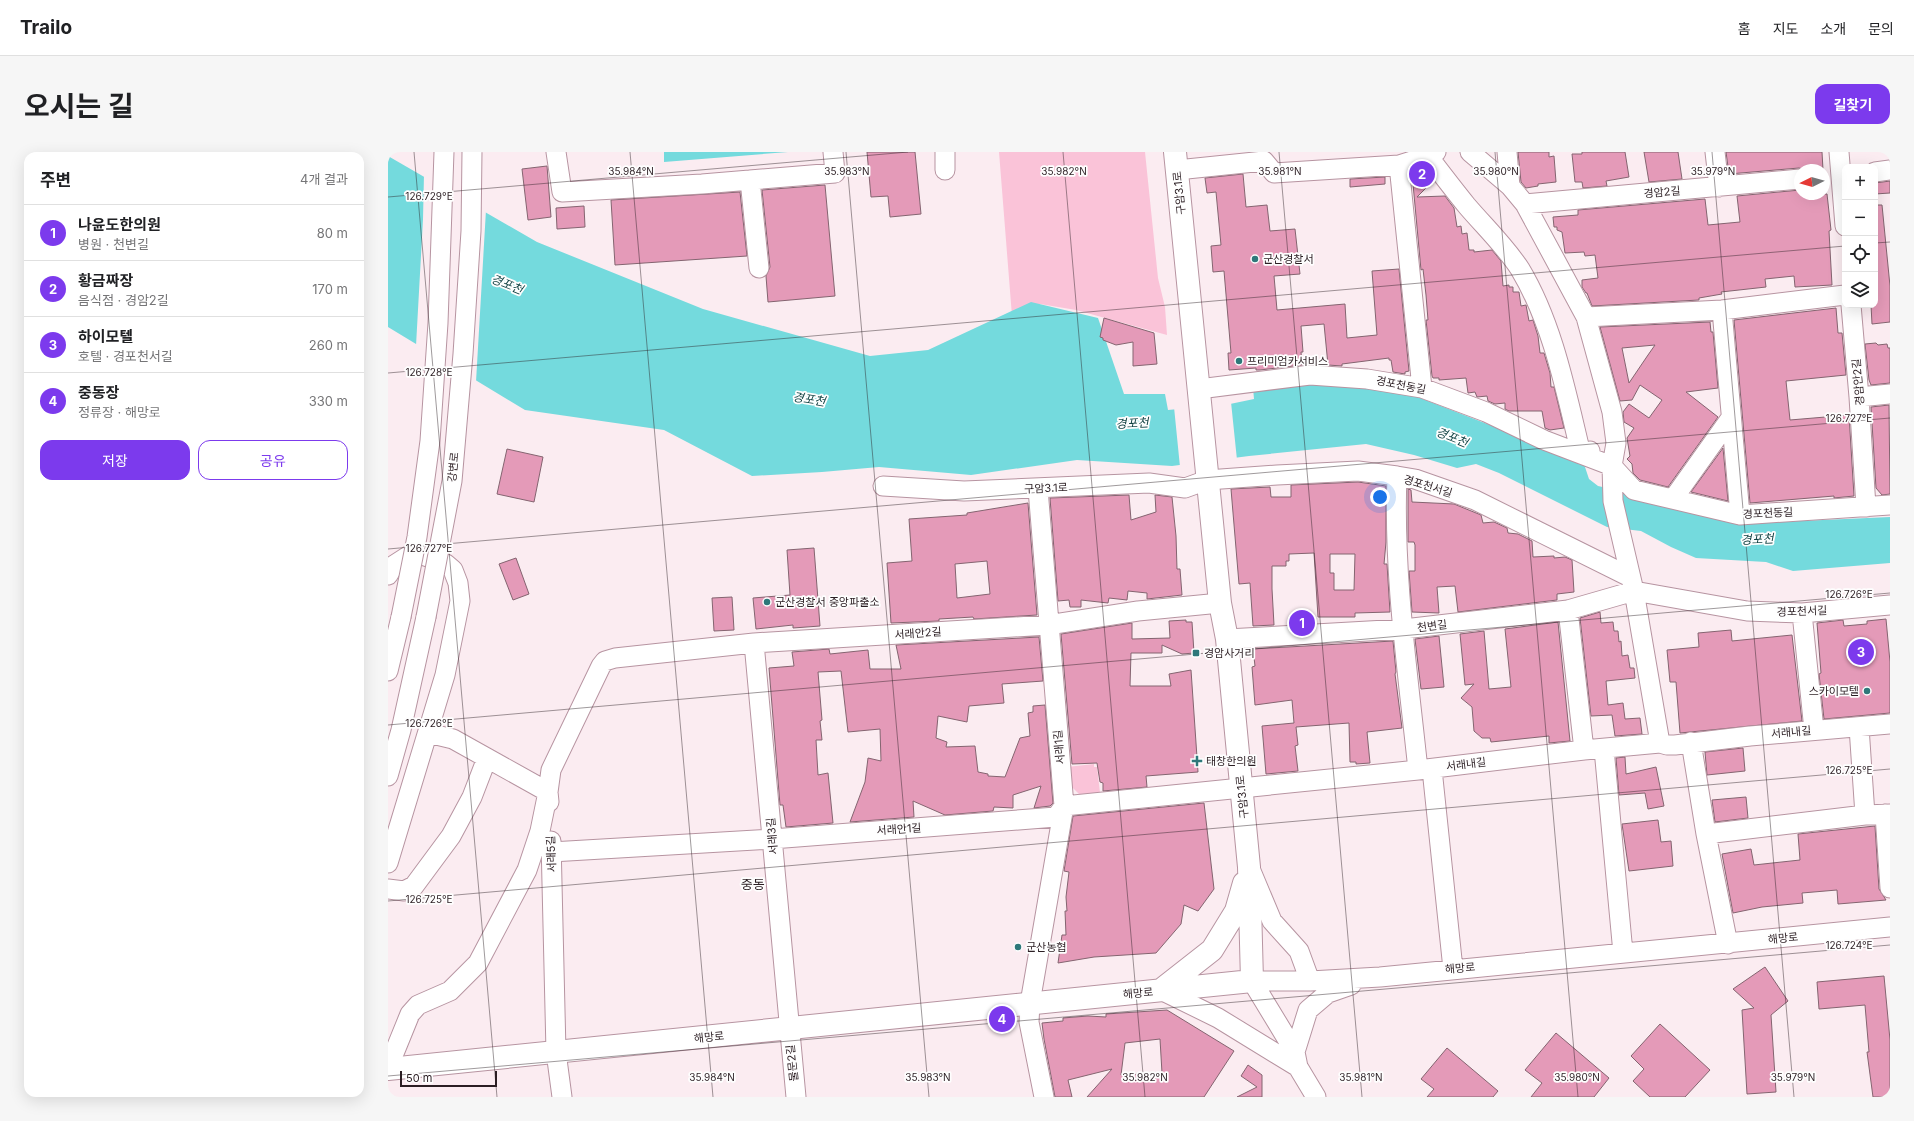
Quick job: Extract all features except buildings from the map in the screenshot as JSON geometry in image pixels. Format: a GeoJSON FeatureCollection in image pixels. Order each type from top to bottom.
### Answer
{"type":"FeatureCollection","features":[{"type":"Feature","properties":{"kind":"main road","name":"구암3.1로"},"geometry":{"type":"LineString","coordinates":[[1176,161],[1220,603],[1227,639],[1249,867],[1252,981]]}},
{"type":"Feature","properties":{"kind":"main road"},"geometry":{"type":"LineString","coordinates":[[1161,990],[1212,950],[1236,911],[1249,867]]}},
{"type":"Feature","properties":{"kind":"main road","name":"해망로"},"geometry":{"type":"LineString","coordinates":[[388,1068],[789,1029],[1252,981]]}},
{"type":"Feature","properties":{"kind":"street"},"geometry":{"type":"LineString","coordinates":[[388,672],[417,537],[430,441],[438,323],[444,152]]}},
{"type":"Feature","properties":{"kind":"street","name":"강변로"},"geometry":{"type":"LineString","coordinates":[[388,776],[401,730],[426,617],[452,481],[463,346],[470,231],[472,152]]}},
{"type":"Feature","properties":{"kind":"street"},"geometry":{"type":"LineString","coordinates":[[556,152],[562,192],[835,173],[833,152]]}},
{"type":"Feature","properties":{"kind":"street"},"geometry":{"type":"LineString","coordinates":[[1470,152],[1510,186],[1525,204],[1586,317],[1612,412],[1616,443],[1612,466],[1614,501],[1632,584],[1660,743]]}},
{"type":"Feature","properties":{"kind":"street"},"geometry":{"type":"LineString","coordinates":[[1507,152],[1510,186]]}},
{"type":"Feature","properties":{"kind":"street"},"geometry":{"type":"LineString","coordinates":[[1715,152],[1719,187]]}},
{"type":"Feature","properties":{"kind":"street"},"geometry":{"type":"LineString","coordinates":[[1839,152],[1837,175],[1842,207]]}},
{"type":"Feature","properties":{"kind":"street"},"geometry":{"type":"LineString","coordinates":[[1176,161],[1264,161],[1274,173],[1399,165],[1432,154],[1468,206],[1499,241],[1523,276],[1534,298],[1550,339],[1564,383],[1581,454],[1616,443]]}},
{"type":"Feature","properties":{"kind":"street"},"geometry":{"type":"LineString","coordinates":[[1399,165],[1422,388]]}},
{"type":"Feature","properties":{"kind":"street"},"geometry":{"type":"LineString","coordinates":[[1878,172],[1890,170]]}},
{"type":"Feature","properties":{"kind":"street"},"geometry":{"type":"LineString","coordinates":[[750,180],[759,268]]}},
{"type":"Feature","properties":{"kind":"street","name":"경암2길"},"geometry":{"type":"LineString","coordinates":[[1525,204],[1794,180]]}},
{"type":"Feature","properties":{"kind":"street"},"geometry":{"type":"LineString","coordinates":[[1586,317],[1722,310],[1842,295]]}},
{"type":"Feature","properties":{"kind":"street","name":"경암안2길"},"geometry":{"type":"LineString","coordinates":[[1851,308],[1860,398],[1866,507]]}},
{"type":"Feature","properties":{"kind":"street"},"geometry":{"type":"LineString","coordinates":[[1722,310],[1730,419],[1740,515]]}},
{"type":"Feature","properties":{"kind":"street","name":"경포천동길"},"geometry":{"type":"LineString","coordinates":[[1200,396],[1310,375],[1367,379],[1422,388],[1486,412],[1544,440],[1612,466],[1634,490],[1740,515],[1890,505]]}},
{"type":"Feature","properties":{"kind":"street"},"geometry":{"type":"LineString","coordinates":[[1860,398],[1890,394]]}},
{"type":"Feature","properties":{"kind":"street"},"geometry":{"type":"LineString","coordinates":[[1673,499],[1730,419]]}},
{"type":"Feature","properties":{"kind":"street","name":"경포천서길"},"geometry":{"type":"LineString","coordinates":[[1207,477],[1358,471],[1397,476],[1415,480],[1475,500],[1632,584],[1714,606],[1747,611],[1802,613],[1890,605]]}},
{"type":"Feature","properties":{"kind":"street"},"geometry":{"type":"LineString","coordinates":[[1397,476],[1395,517],[1404,629],[1453,968]]}},
{"type":"Feature","properties":{"kind":"street","name":"구암3.1로"},"geometry":{"type":"LineString","coordinates":[[883,486],[964,491],[1149,483],[1185,488],[1207,477]]}},
{"type":"Feature","properties":{"kind":"street","name":"서래1길"},"geometry":{"type":"LineString","coordinates":[[1030,1003],[1064,806],[1038,488]]}},
{"type":"Feature","properties":{"kind":"street"},"geometry":{"type":"LineString","coordinates":[[388,575],[394,565],[408,556],[422,555],[446,564],[453,570],[458,583],[460,601],[456,627],[444,675],[388,864]]}},
{"type":"Feature","properties":{"kind":"street","name":"천변길"},"geometry":{"type":"LineString","coordinates":[[1227,639],[1404,629],[1568,610],[1632,584]]}},
{"type":"Feature","properties":{"kind":"street","name":"서래안2길"},"geometry":{"type":"LineString","coordinates":[[548,792],[551,770],[601,666],[605,661],[615,658],[754,643],[1048,625],[1138,611],[1220,603]]}},
{"type":"Feature","properties":{"kind":"street"},"geometry":{"type":"LineString","coordinates":[[1568,610],[1584,750]]}},
{"type":"Feature","properties":{"kind":"street"},"geometry":{"type":"LineString","coordinates":[[1802,613],[1814,730]]}},
{"type":"Feature","properties":{"kind":"street","name":"서래3길"},"geometry":{"type":"LineString","coordinates":[[754,643],[789,1029]]}},
{"type":"Feature","properties":{"kind":"street","name":"서래내길"},"geometry":{"type":"LineString","coordinates":[[1241,788],[1425,769],[1584,750],[1660,743],[1667,745],[1890,724]]}},
{"type":"Feature","properties":{"kind":"street"},"geometry":{"type":"LineString","coordinates":[[1859,727],[1865,815]]}},
{"type":"Feature","properties":{"kind":"street"},"geometry":{"type":"LineString","coordinates":[[388,1068],[410,1014],[418,1005],[450,991],[478,963],[527,870],[540,831],[548,792],[453,739],[428,733]]}},
{"type":"Feature","properties":{"kind":"street"},"geometry":{"type":"LineString","coordinates":[[1691,742],[1706,834],[1728,944]]}},
{"type":"Feature","properties":{"kind":"street"},"geometry":{"type":"LineString","coordinates":[[1604,749],[1623,954]]}},
{"type":"Feature","properties":{"kind":"street"},"geometry":{"type":"LineString","coordinates":[[388,888],[404,891],[414,886],[451,836],[472,798],[487,758]]}},
{"type":"Feature","properties":{"kind":"street"},"geometry":{"type":"LineString","coordinates":[[1064,806],[1241,788]]}},
{"type":"Feature","properties":{"kind":"street","name":"서래5길"},"geometry":{"type":"LineString","coordinates":[[548,792],[556,1052],[562,1097]]}},
{"type":"Feature","properties":{"kind":"street","name":"서래안1길"},"geometry":{"type":"LineString","coordinates":[[551,852],[772,839],[1056,817],[1064,806]]}},
{"type":"Feature","properties":{"kind":"street"},"geometry":{"type":"LineString","coordinates":[[1706,834],[1865,815],[1887,814],[1890,888]]}},
{"type":"Feature","properties":{"kind":"street"},"geometry":{"type":"LineString","coordinates":[[1249,867],[1272,921],[1299,951],[1310,980]]}},
{"type":"Feature","properties":{"kind":"street","name":"해망로"},"geometry":{"type":"LineString","coordinates":[[1252,981],[1310,980],[1380,976],[1453,968],[1728,944],[1890,927]]}},
{"type":"Feature","properties":{"kind":"street"},"geometry":{"type":"LineString","coordinates":[[1161,990],[1297,1060],[1308,1010],[1328,992],[1380,976]]}},
{"type":"Feature","properties":{"kind":"street","name":"구암3.1로"},"geometry":{"type":"LineString","coordinates":[[1252,981],[1297,1060],[1311,1095]]}},
{"type":"Feature","properties":{"kind":"street"},"geometry":{"type":"LineString","coordinates":[[1030,1003],[1029,1022],[1039,1092]]}},
{"type":"Feature","properties":{"kind":"street","name":"물문2길"},"geometry":{"type":"LineString","coordinates":[[789,1029],[796,1097]]}},
{"type":"Feature","properties":{"kind":"shaded area"},"geometry":{"type":"Polygon","coordinates":[[[999,152],[1145,152],[1158,278],[1165,307],[1167,335],[1076,310],[1040,304],[1012,316],[999,152]]]}},
{"type":"Feature","properties":{"kind":"shaded area"},"geometry":{"type":"Polygon","coordinates":[[[1094,764],[1094,767],[1097,767],[1100,793],[1079,794],[1068,783],[1067,767],[1094,764]]]}},
{"type":"Feature","properties":{"kind":"water"},"geometry":{"type":"Polygon","coordinates":[[[664,152],[788,152],[664,162],[664,152]]]}},
{"type":"Feature","properties":{"kind":"water","name":"경포천"},"geometry":{"type":"Polygon","coordinates":[[[388,156],[537,242],[703,309],[870,356],[928,350],[1031,302],[1098,318],[1124,394],[1165,394],[1168,410],[1230,404],[1254,399],[1253,388],[1308,378],[1384,384],[1583,461],[1589,479],[1598,486],[1701,509],[1722,518],[1757,523],[1890,517],[1890,563],[1793,571],[1766,562],[1696,558],[1641,531],[1607,527],[1499,473],[1476,464],[1457,468],[1414,455],[1366,444],[1249,456],[1172,466],[1077,460],[971,475],[879,467],[752,476],[664,430],[525,410],[388,327],[388,156]]]}},
{"type":"Feature","properties":{"kind":"pier"},"geometry":{"type":"Polygon","coordinates":[[[424,174],[486,210],[476,382],[416,346],[424,174]]]}},
{"type":"Feature","properties":{"kind":"pier"},"geometry":{"type":"Polygon","coordinates":[[[1231,402],[1237,460],[1180,467],[1174,407],[1231,402]]]}},
{"type":"Feature","properties":{"kind":"place","name":"황금짜장"},"geometry":{"type":"Point","coordinates":[1422,174]}},
{"type":"Feature","properties":{"kind":"place","name":"군산경찰서"},"geometry":{"type":"Point","coordinates":[1255,259]}},
{"type":"Feature","properties":{"kind":"place","name":"프리미엄카서비스"},"geometry":{"type":"Point","coordinates":[1239,361]}},
{"type":"Feature","properties":{"kind":"place","name":"군산경찰서 중앙파출소"},"geometry":{"type":"Point","coordinates":[767,602]}},
{"type":"Feature","properties":{"kind":"place","name":"나윤도한의원"},"geometry":{"type":"Point","coordinates":[1302,623]}},
{"type":"Feature","properties":{"kind":"place","name":"하이모텔"},"geometry":{"type":"Point","coordinates":[1861,652]}},
{"type":"Feature","properties":{"kind":"place","name":"경암사거리"},"geometry":{"type":"Point","coordinates":[1196,653]}},
{"type":"Feature","properties":{"kind":"place","name":"스카이모텔"},"geometry":{"type":"Point","coordinates":[1867,691]}},
{"type":"Feature","properties":{"kind":"place","name":"태창한의원"},"geometry":{"type":"Point","coordinates":[1197,761]}},
{"type":"Feature","properties":{"kind":"place","name":"군산농협"},"geometry":{"type":"Point","coordinates":[1018,947]}},
{"type":"Feature","properties":{"kind":"place","name":"중동장"},"geometry":{"type":"Point","coordinates":[1002,1019]}},
{"type":"Feature","properties":{"kind":"district","name":"중동"},"geometry":{"type":"Point","coordinates":[753,884]}}]}
